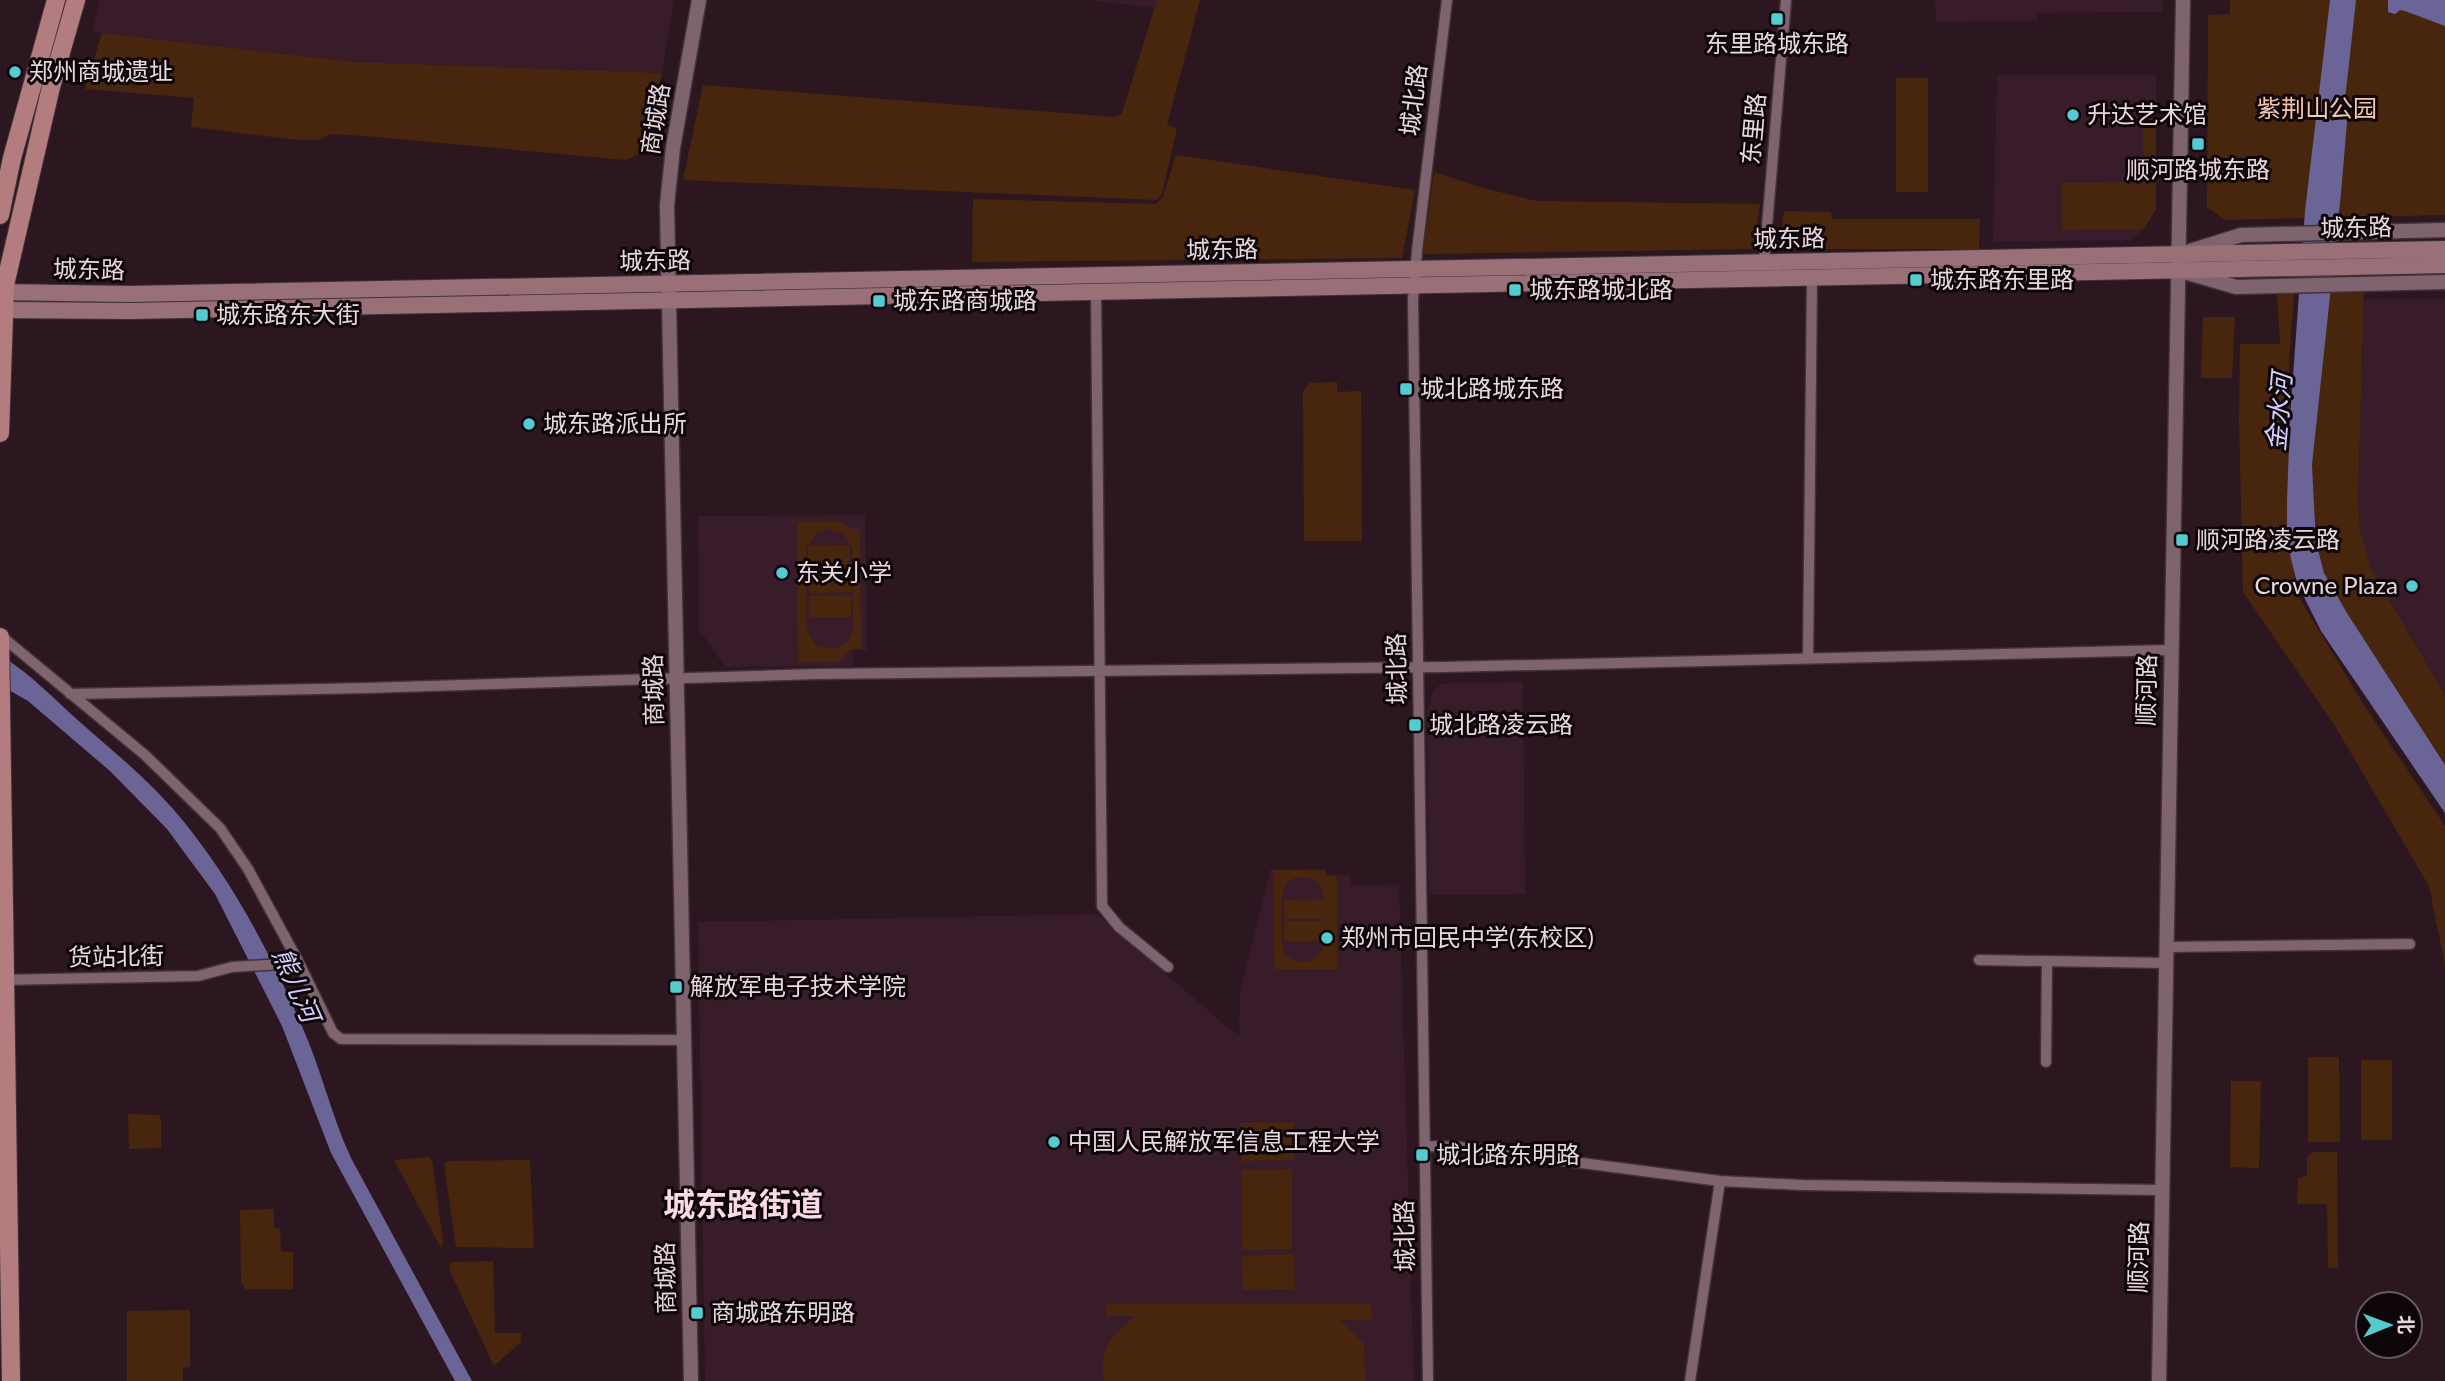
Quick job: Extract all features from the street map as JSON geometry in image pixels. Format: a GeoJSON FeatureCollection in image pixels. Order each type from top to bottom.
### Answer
{"type":"FeatureCollection","features":[{"type":"Feature","properties":{"kind":"main road"},"geometry":{"type":"LineString","coordinates":[[0,215],[12,158],[56,0]]}},
{"type":"Feature","properties":{"kind":"main road"},"geometry":{"type":"LineString","coordinates":[[0,433],[2,292],[51,87],[76,0]]}},
{"type":"Feature","properties":{"kind":"main road","name":"城东路"},"geometry":{"type":"LineString","coordinates":[[2,310],[130,311],[1415,269],[1764,262],[2179,266],[2288,277],[2445,249]]}},
{"type":"Feature","properties":{"kind":"main road","name":"城东路"},"geometry":{"type":"LineString","coordinates":[[2,292],[1096,292],[1812,278],[2179,266],[2289,252],[2341,268],[2445,265]]}},
{"type":"Feature","properties":{"kind":"main road"},"geometry":{"type":"LineString","coordinates":[[0,636],[11,1381]]}},
{"type":"Feature","properties":{"kind":"street","name":"商城路"},"geometry":{"type":"LineString","coordinates":[[691,1381],[667,205],[671,159],[699,0]]}},
{"type":"Feature","properties":{"kind":"street","name":"城北路"},"geometry":{"type":"LineString","coordinates":[[1428,1381],[1414,286],[1447,0]]}},
{"type":"Feature","properties":{"kind":"street","name":"东里路"},"geometry":{"type":"LineString","coordinates":[[1764,262],[1786,0]]}},
{"type":"Feature","properties":{"kind":"street","name":"顺河路"},"geometry":{"type":"LineString","coordinates":[[2159,1381],[2183,0]]}},
{"type":"Feature","properties":{"kind":"street"},"geometry":{"type":"LineString","coordinates":[[2179,266],[2241,235],[2445,230]]}},
{"type":"Feature","properties":{"kind":"street"},"geometry":{"type":"LineString","coordinates":[[2341,268],[2445,282]]}},
{"type":"Feature","properties":{"kind":"street"},"geometry":{"type":"LineString","coordinates":[[1808,659],[1812,278]]}},
{"type":"Feature","properties":{"kind":"street"},"geometry":{"type":"LineString","coordinates":[[1096,292],[1102,906],[1119,927],[1168,967]]}},
{"type":"Feature","properties":{"kind":"street"},"geometry":{"type":"LineString","coordinates":[[0,636],[145,755],[220,828],[248,869],[333,1033],[341,1039],[684,1040]]}},
{"type":"Feature","properties":{"kind":"street"},"geometry":{"type":"LineString","coordinates":[[70,694],[817,674],[1418,668],[2171,650]]}},
{"type":"Feature","properties":{"kind":"street"},"geometry":{"type":"LineString","coordinates":[[2166,947],[2410,944]]}},
{"type":"Feature","properties":{"kind":"street"},"geometry":{"type":"LineString","coordinates":[[1979,960],[2166,963]]}},
{"type":"Feature","properties":{"kind":"street"},"geometry":{"type":"LineString","coordinates":[[2046,1062],[2047,961]]}},
{"type":"Feature","properties":{"kind":"street","name":"货站北街"},"geometry":{"type":"LineString","coordinates":[[3,980],[198,976],[232,967],[299,963]]}},
{"type":"Feature","properties":{"kind":"street"},"geometry":{"type":"LineString","coordinates":[[1425,1146],[1460,1147],[1720,1181],[1802,1185],[2162,1190]]}},
{"type":"Feature","properties":{"kind":"street"},"geometry":{"type":"LineString","coordinates":[[1690,1381],[1720,1181]]}},
{"type":"Feature","properties":{"kind":"shaded area"},"geometry":{"type":"Polygon","coordinates":[[[100,0],[674,0],[662,73],[355,62],[92,32],[100,0]]]}},
{"type":"Feature","properties":{"kind":"shaded area"},"geometry":{"type":"Polygon","coordinates":[[[1087,0],[1157,0],[1154,8],[1087,0]]]}},
{"type":"Feature","properties":{"kind":"shaded area"},"geometry":{"type":"Polygon","coordinates":[[[1935,0],[2162,0],[2162,12],[2038,13],[2037,21],[1936,22],[1935,0]]]}},
{"type":"Feature","properties":{"kind":"shaded area"},"geometry":{"type":"Polygon","coordinates":[[[2330,0],[2356,0],[2345,100],[2347,122],[2341,193],[2312,465],[2316,542],[2324,573],[2347,613],[2445,765],[2445,813],[2321,631],[2297,583],[2287,532],[2290,418],[2305,211],[2330,0]]]}},
{"type":"Feature","properties":{"kind":"shaded area"},"geometry":{"type":"Polygon","coordinates":[[[2388,0],[2445,0],[2445,26],[2405,11],[2400,10],[2395,14],[2388,12],[2388,0]]]}},
{"type":"Feature","properties":{"kind":"shaded area"},"geometry":{"type":"Polygon","coordinates":[[[1997,75],[2156,75],[2156,209],[2142,231],[2129,240],[1993,242],[1997,75]]]}},
{"type":"Feature","properties":{"kind":"shaded area"},"geometry":{"type":"Polygon","coordinates":[[[2364,299],[2445,299],[2445,695],[2371,571],[2360,531],[2358,501],[2364,299]]]}},
{"type":"Feature","properties":{"kind":"shaded area","name":"东关小学"},"geometry":{"type":"Polygon","coordinates":[[[865,515],[867,650],[853,650],[853,666],[725,667],[699,629],[698,516],[865,515]]]}},
{"type":"Feature","properties":{"kind":"shaded area"},"geometry":{"type":"Polygon","coordinates":[[[0,655],[32,678],[152,787],[194,834],[229,885],[275,967],[301,1024],[351,1158],[472,1381],[455,1381],[331,1153],[282,1026],[215,894],[167,829],[110,771],[28,701],[0,685],[0,655]]]}},
{"type":"Feature","properties":{"kind":"shaded area"},"geometry":{"type":"Polygon","coordinates":[[[1523,682],[1525,894],[1429,895],[1427,712],[1433,691],[1441,684],[1451,683],[1523,682]]]}},
{"type":"Feature","properties":{"kind":"shaded area","name":"中国人民解放军信息工程大学"},"geometry":{"type":"Polygon","coordinates":[[[1326,869],[1327,875],[1349,875],[1352,886],[1399,884],[1414,1381],[705,1381],[698,922],[1097,914],[1239,1035],[1240,990],[1270,870],[1326,869]]]}},
{"type":"Feature","properties":{"kind":"green space"},"geometry":{"type":"Polygon","coordinates":[[[1157,0],[1200,0],[1167,125],[1177,128],[1162,194],[1156,200],[683,180],[703,85],[1115,117],[1122,113],[1157,0]]]}},
{"type":"Feature","properties":{"kind":"green space","name":"紫荆山公园"},"geometry":{"type":"Polygon","coordinates":[[[2230,0],[2445,0],[2445,215],[2225,220],[2207,207],[2208,15],[2230,14],[2230,0]]]}},
{"type":"Feature","properties":{"kind":"green space"},"geometry":{"type":"Polygon","coordinates":[[[102,33],[355,62],[662,73],[648,137],[639,154],[626,160],[365,136],[331,134],[319,140],[297,140],[191,127],[194,98],[85,89],[102,33]]]}},
{"type":"Feature","properties":{"kind":"green space"},"geometry":{"type":"Polygon","coordinates":[[[1896,78],[1928,78],[1928,192],[1896,192],[1896,78]]]}},
{"type":"Feature","properties":{"kind":"green space"},"geometry":{"type":"Polygon","coordinates":[[[2145,119],[2156,119],[2156,209],[2144,229],[2062,230],[2062,183],[2132,182],[2135,176],[2143,175],[2145,119]]]}},
{"type":"Feature","properties":{"kind":"green space"},"geometry":{"type":"Polygon","coordinates":[[[1176,155],[1415,190],[1402,258],[972,262],[973,199],[1156,204],[1163,197],[1176,155]]]}},
{"type":"Feature","properties":{"kind":"green space"},"geometry":{"type":"Polygon","coordinates":[[[1434,172],[1536,201],[1760,204],[1753,249],[1423,254],[1434,172]]]}},
{"type":"Feature","properties":{"kind":"green space"},"geometry":{"type":"Polygon","coordinates":[[[1784,211],[1831,212],[1832,219],[1980,219],[1979,249],[1778,249],[1784,211]]]}},
{"type":"Feature","properties":{"kind":"green space"},"geometry":{"type":"Polygon","coordinates":[[[2364,291],[2358,501],[2360,531],[2372,571],[2445,695],[2445,765],[2347,613],[2324,573],[2316,542],[2312,465],[2330,293],[2364,291]]]}},
{"type":"Feature","properties":{"kind":"green space"},"geometry":{"type":"Polygon","coordinates":[[[2277,292],[2294,294],[2289,361],[2295,591],[2364,705],[2445,826],[2445,965],[2429,886],[2335,726],[2243,592],[2240,344],[2280,344],[2277,292]]]}},
{"type":"Feature","properties":{"kind":"green space"},"geometry":{"type":"Polygon","coordinates":[[[2203,317],[2235,317],[2232,378],[2201,378],[2203,317]]]}},
{"type":"Feature","properties":{"kind":"green space"},"geometry":{"type":"Polygon","coordinates":[[[1337,382],[1337,392],[1361,391],[1362,541],[1304,541],[1303,392],[1309,383],[1337,382]]]}},
{"type":"Feature","properties":{"kind":"green space"},"geometry":{"type":"Polygon","coordinates":[[[797,522],[839,522],[853,529],[860,529],[861,649],[851,649],[838,662],[798,662],[797,522]],[[828,529],[816,533],[806,548],[807,630],[816,645],[834,649],[849,640],[853,630],[852,548],[844,534],[828,529]]]}},
{"type":"Feature","properties":{"kind":"green space"},"geometry":{"type":"Polygon","coordinates":[[[850,545],[850,568],[808,568],[808,546],[850,545]]]}},
{"type":"Feature","properties":{"kind":"green space"},"geometry":{"type":"Polygon","coordinates":[[[851,570],[851,592],[809,593],[808,571],[851,570]]]}},
{"type":"Feature","properties":{"kind":"green space"},"geometry":{"type":"Polygon","coordinates":[[[851,595],[851,617],[809,617],[809,596],[851,595]]]}},
{"type":"Feature","properties":{"kind":"green space"},"geometry":{"type":"Polygon","coordinates":[[[1273,870],[1325,870],[1325,876],[1337,876],[1337,969],[1274,969],[1273,870]],[[1295,878],[1284,889],[1281,921],[1283,949],[1296,961],[1315,958],[1320,954],[1324,941],[1284,941],[1284,921],[1324,919],[1284,919],[1284,900],[1323,899],[1322,889],[1316,881],[1295,878]]]}},
{"type":"Feature","properties":{"kind":"green space"},"geometry":{"type":"Polygon","coordinates":[[[2308,1057],[2339,1057],[2340,1142],[2308,1142],[2308,1057]]]}},
{"type":"Feature","properties":{"kind":"green space"},"geometry":{"type":"Polygon","coordinates":[[[2361,1060],[2392,1060],[2392,1140],[2361,1140],[2361,1060]]]}},
{"type":"Feature","properties":{"kind":"green space"},"geometry":{"type":"Polygon","coordinates":[[[2231,1081],[2261,1081],[2259,1168],[2230,1167],[2231,1081]]]}},
{"type":"Feature","properties":{"kind":"green space"},"geometry":{"type":"Polygon","coordinates":[[[128,1114],[159,1115],[161,1148],[129,1149],[128,1114]]]}},
{"type":"Feature","properties":{"kind":"green space"},"geometry":{"type":"Polygon","coordinates":[[[1293,1122],[1294,1160],[1242,1161],[1241,1123],[1293,1122]]]}},
{"type":"Feature","properties":{"kind":"green space"},"geometry":{"type":"Polygon","coordinates":[[[2313,1152],[2337,1152],[2338,1268],[2328,1268],[2327,1204],[2297,1204],[2298,1178],[2307,1176],[2307,1157],[2313,1152]]]}},
{"type":"Feature","properties":{"kind":"green space"},"geometry":{"type":"Polygon","coordinates":[[[428,1157],[432,1160],[443,1241],[441,1248],[394,1160],[428,1157]]]}},
{"type":"Feature","properties":{"kind":"green space"},"geometry":{"type":"Polygon","coordinates":[[[530,1160],[532,1248],[456,1247],[444,1165],[447,1161],[530,1160]]]}},
{"type":"Feature","properties":{"kind":"green space"},"geometry":{"type":"Polygon","coordinates":[[[1292,1169],[1292,1249],[1242,1250],[1241,1170],[1292,1169]]]}},
{"type":"Feature","properties":{"kind":"green space"},"geometry":{"type":"Polygon","coordinates":[[[274,1209],[274,1228],[280,1228],[281,1251],[293,1252],[293,1289],[245,1289],[241,1281],[240,1210],[274,1209]]]}},
{"type":"Feature","properties":{"kind":"green space"},"geometry":{"type":"Polygon","coordinates":[[[1294,1254],[1295,1289],[1243,1290],[1241,1256],[1294,1254]]]}},
{"type":"Feature","properties":{"kind":"green space"},"geometry":{"type":"Polygon","coordinates":[[[493,1261],[495,1333],[521,1333],[521,1342],[494,1366],[449,1269],[451,1262],[493,1261]]]}},
{"type":"Feature","properties":{"kind":"green space"},"geometry":{"type":"Polygon","coordinates":[[[1105,1304],[1371,1304],[1373,1320],[1340,1320],[1364,1344],[1365,1381],[1104,1381],[1105,1351],[1113,1337],[1135,1316],[1106,1316],[1105,1304]]]}},
{"type":"Feature","properties":{"kind":"green space"},"geometry":{"type":"Polygon","coordinates":[[[190,1310],[190,1367],[183,1368],[183,1381],[127,1381],[127,1311],[190,1310]]]}},
{"type":"Feature","properties":{"kind":"place","name":"东里路城东路"},"geometry":{"type":"Point","coordinates":[1777,19]}},
{"type":"Feature","properties":{"kind":"place","name":"郑州商城遗址"},"geometry":{"type":"Point","coordinates":[15,72]}},
{"type":"Feature","properties":{"kind":"place","name":"升达艺术馆"},"geometry":{"type":"Point","coordinates":[2073,115]}},
{"type":"Feature","properties":{"kind":"place","name":"顺河路城东路"},"geometry":{"type":"Point","coordinates":[2198,144]}},
{"type":"Feature","properties":{"kind":"place","name":"城东路东里路"},"geometry":{"type":"Point","coordinates":[1916,280]}},
{"type":"Feature","properties":{"kind":"place","name":"城东路城北路"},"geometry":{"type":"Point","coordinates":[1515,290]}},
{"type":"Feature","properties":{"kind":"place","name":"城东路商城路"},"geometry":{"type":"Point","coordinates":[879,301]}},
{"type":"Feature","properties":{"kind":"place","name":"城东路东大街"},"geometry":{"type":"Point","coordinates":[202,315]}},
{"type":"Feature","properties":{"kind":"place","name":"城北路城东路"},"geometry":{"type":"Point","coordinates":[1406,389]}},
{"type":"Feature","properties":{"kind":"place","name":"城东路派出所"},"geometry":{"type":"Point","coordinates":[529,424]}},
{"type":"Feature","properties":{"kind":"place","name":"顺河路凌云路"},"geometry":{"type":"Point","coordinates":[2182,540]}},
{"type":"Feature","properties":{"kind":"place","name":"东关小学"},"geometry":{"type":"Point","coordinates":[782,573]}},
{"type":"Feature","properties":{"kind":"place","name":"Crowne Plaza"},"geometry":{"type":"Point","coordinates":[2412,586]}},
{"type":"Feature","properties":{"kind":"place","name":"城北路凌云路"},"geometry":{"type":"Point","coordinates":[1415,725]}},
{"type":"Feature","properties":{"kind":"place","name":"郑州市回民中学(东校区)"},"geometry":{"type":"Point","coordinates":[1327,938]}},
{"type":"Feature","properties":{"kind":"place","name":"解放军电子技术学院"},"geometry":{"type":"Point","coordinates":[676,987]}},
{"type":"Feature","properties":{"kind":"place","name":"中国人民解放军信息工程大学"},"geometry":{"type":"Point","coordinates":[1054,1142]}},
{"type":"Feature","properties":{"kind":"place","name":"城北路东明路"},"geometry":{"type":"Point","coordinates":[1422,1155]}},
{"type":"Feature","properties":{"kind":"place","name":"商城路东明路"},"geometry":{"type":"Point","coordinates":[697,1313]}},
{"type":"Feature","properties":{"kind":"district","name":"城东路街道"},"geometry":{"type":"Point","coordinates":[743,1205]}},
{"type":"Feature","properties":{"kind":"water label","name":"金水河"},"geometry":{"type":"Point","coordinates":[2279,412]}},
{"type":"Feature","properties":{"kind":"water label","name":"熊儿河"},"geometry":{"type":"Point","coordinates":[296,985]}}]}
